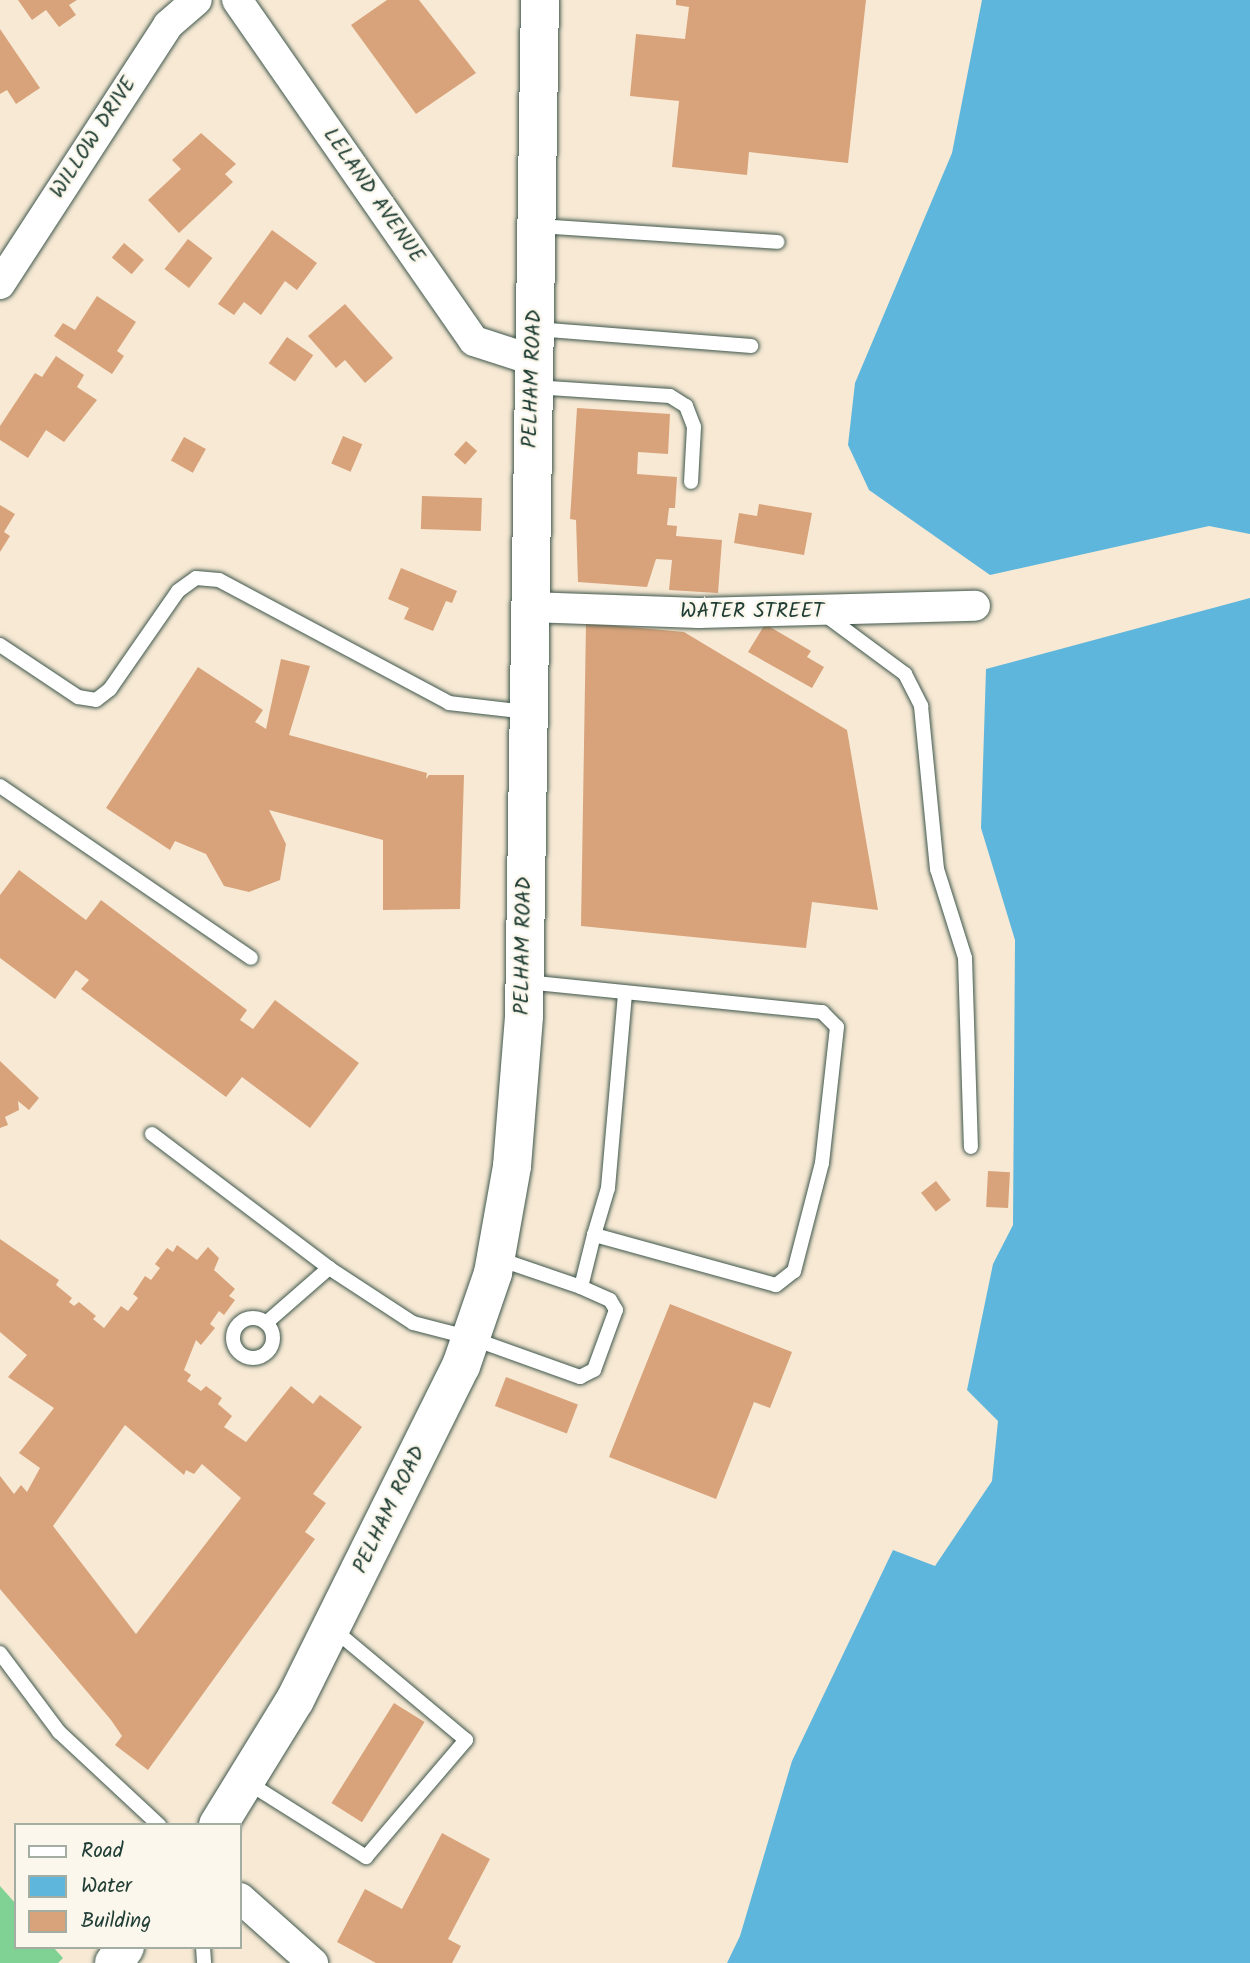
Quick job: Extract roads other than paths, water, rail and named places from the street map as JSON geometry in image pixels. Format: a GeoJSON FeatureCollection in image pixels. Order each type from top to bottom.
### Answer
{"type":"FeatureCollection","features":[{"type":"Feature","properties":{"kind":"main road","name":"PELHAM ROAD"},"geometry":{"type":"LineString","coordinates":[[219,1823],[295,1700],[461,1366],[496,1258],[512,1166],[524,982],[540,0]]}},
{"type":"Feature","properties":{"kind":"street","name":"WILLOW DRIVE"},"geometry":{"type":"LineString","coordinates":[[0,284],[168,25],[197,0]]}},
{"type":"Feature","properties":{"kind":"street","name":"LELAND AVENUE"},"geometry":{"type":"LineString","coordinates":[[237,0],[474,341],[533,358]]}},
{"type":"Feature","properties":{"kind":"street","name":"WATER STREET"},"geometry":{"type":"LineString","coordinates":[[529,607],[820,611],[975,606]]}},
{"type":"Feature","properties":{"kind":"street"},"geometry":{"type":"LineString","coordinates":[[242,1900],[313,1963]]}},
{"type":"Feature","properties":{"kind":"lane"},"geometry":{"type":"LineString","coordinates":[[538,226],[777,242]]}},
{"type":"Feature","properties":{"kind":"lane"},"geometry":{"type":"LineString","coordinates":[[533,358],[751,346]]}},
{"type":"Feature","properties":{"kind":"lane"},"geometry":{"type":"LineString","coordinates":[[533,358],[670,396],[686,406],[694,427],[691,482]]}},
{"type":"Feature","properties":{"kind":"lane"},"geometry":{"type":"LineString","coordinates":[[0,645],[78,697],[96,701],[110,690],[178,591],[196,578],[219,580],[449,703],[528,712]]}},
{"type":"Feature","properties":{"kind":"lane"},"geometry":{"type":"LineString","coordinates":[[820,611],[905,674],[921,706],[937,869],[965,958],[971,1147]]}},
{"type":"Feature","properties":{"kind":"lane"},"geometry":{"type":"LineString","coordinates":[[0,786],[251,958]]}},
{"type":"Feature","properties":{"kind":"lane"},"geometry":{"type":"LineString","coordinates":[[524,982],[822,1012],[837,1027],[822,1163],[794,1271],[776,1285],[594,1235]]}},
{"type":"Feature","properties":{"kind":"lane"},"geometry":{"type":"LineString","coordinates":[[581,1287],[608,1188],[625,993]]}},
{"type":"Feature","properties":{"kind":"lane"},"geometry":{"type":"LineString","coordinates":[[152,1135],[329,1268],[413,1323],[471,1338],[580,1377],[594,1370],[616,1310],[610,1300],[581,1287],[496,1258]]}},
{"type":"Feature","properties":{"kind":"lane"},"geometry":{"type":"LineString","coordinates":[[266,1323],[329,1268]]}},
{"type":"Feature","properties":{"kind":"lane"},"geometry":{"type":"LineString","coordinates":[[245,1781],[366,1857],[466,1740],[331,1627]]}},
{"type":"Feature","properties":{"kind":"lane"},"geometry":{"type":"LineString","coordinates":[[0,1653],[59,1732],[157,1823]]}},
{"type":"Feature","properties":{"kind":"water"},"geometry":{"type":"Polygon","coordinates":[[[982,0],[1250,0],[1250,534],[1209,526],[990,575],[869,490],[848,445],[855,383],[952,153],[982,0]]]}},
{"type":"Feature","properties":{"kind":"water"},"geometry":{"type":"Polygon","coordinates":[[[1250,598],[1250,1963],[727,1963],[740,1936],[792,1761],[893,1550],[935,1566],[992,1481],[998,1421],[967,1390],[993,1264],[1013,1225],[1015,940],[981,828],[986,669],[1250,598]]]}}]}
